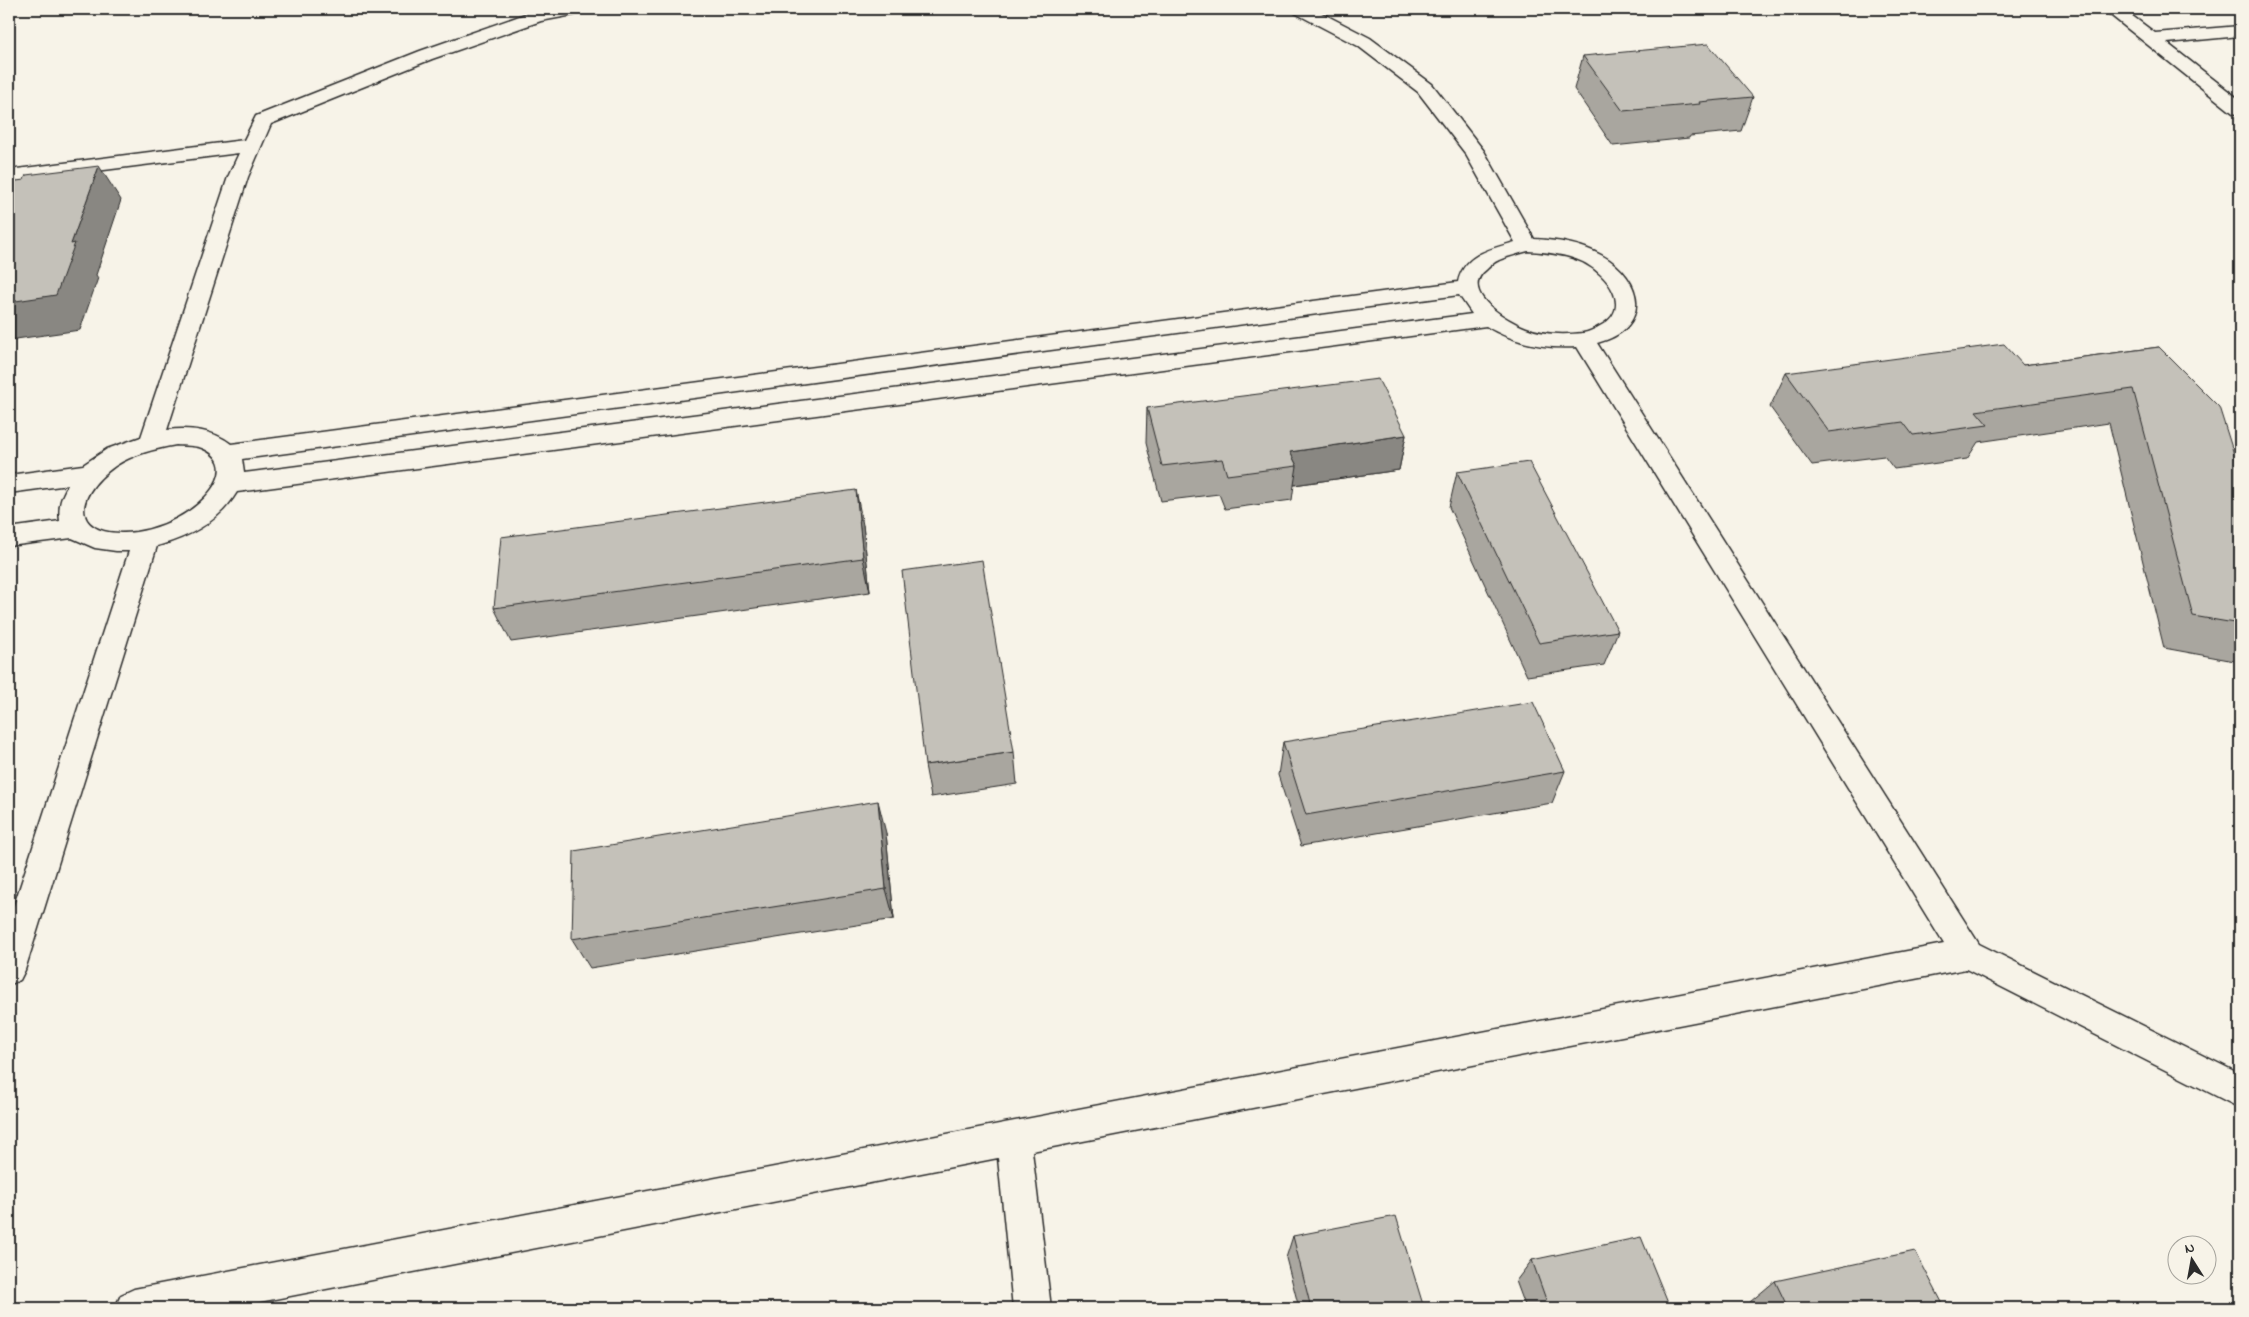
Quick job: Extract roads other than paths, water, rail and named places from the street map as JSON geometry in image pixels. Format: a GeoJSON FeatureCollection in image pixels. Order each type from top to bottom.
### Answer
{"type":"FeatureCollection","features":[{"type":"Feature","properties":{"kind":"lane"},"geometry":{"type":"LineString","coordinates":[[152,441],[238,177],[263,120],[426,55],[537,16],[578,9]]}},
{"type":"Feature","properties":{"kind":"lane"},"geometry":{"type":"LineString","coordinates":[[1300,9],[1364,42],[1425,88],[1474,151],[1528,245]]}},
{"type":"Feature","properties":{"kind":"lane"},"geometry":{"type":"LineString","coordinates":[[2112,9],[2153,39],[2240,109]]}},
{"type":"Feature","properties":{"kind":"lane"},"geometry":{"type":"LineString","coordinates":[[2153,39],[2240,31]]}},
{"type":"Feature","properties":{"kind":"lane"},"geometry":{"type":"LineString","coordinates":[[9,176],[252,145]]}},
{"type":"Feature","properties":{"kind":"lane"},"geometry":{"type":"LineString","coordinates":[[1528,245],[1553,246],[1578,252],[1600,262],[1617,276],[1626,291],[1628,307],[1621,322],[1606,333],[1584,340],[1559,343],[1532,339],[1507,331],[1487,319],[1472,303],[1467,287],[1470,271],[1483,258],[1503,249],[1528,245]]}},
{"type":"Feature","properties":{"kind":"lane"},"geometry":{"type":"LineString","coordinates":[[228,453],[1467,287]]}},
{"type":"Feature","properties":{"kind":"lane"},"geometry":{"type":"LineString","coordinates":[[229,484],[1487,319]]}},
{"type":"Feature","properties":{"kind":"lane"},"geometry":{"type":"LineString","coordinates":[[1584,340],[1968,954],[2240,1092]]}},
{"type":"Feature","properties":{"kind":"lane"},"geometry":{"type":"LineString","coordinates":[[176,437],[198,438],[215,444],[228,453],[233,467],[229,484],[217,501],[198,518],[173,531],[146,539],[124,542],[104,541],[87,536],[75,528],[70,516],[70,502],[77,487],[90,473],[108,460],[152,441],[176,437]]}},
{"type":"Feature","properties":{"kind":"lane"},"geometry":{"type":"LineString","coordinates":[[9,484],[90,473]]}},
{"type":"Feature","properties":{"kind":"lane"},"geometry":{"type":"LineString","coordinates":[[9,537],[75,528]]}},
{"type":"Feature","properties":{"kind":"lane"},"geometry":{"type":"LineString","coordinates":[[9,970],[146,539]]}},
{"type":"Feature","properties":{"kind":"lane"},"geometry":{"type":"LineString","coordinates":[[134,1308],[1968,954]]}},
{"type":"Feature","properties":{"kind":"lane"},"geometry":{"type":"LineString","coordinates":[[1013,1138],[1032,1308]]}}]}
